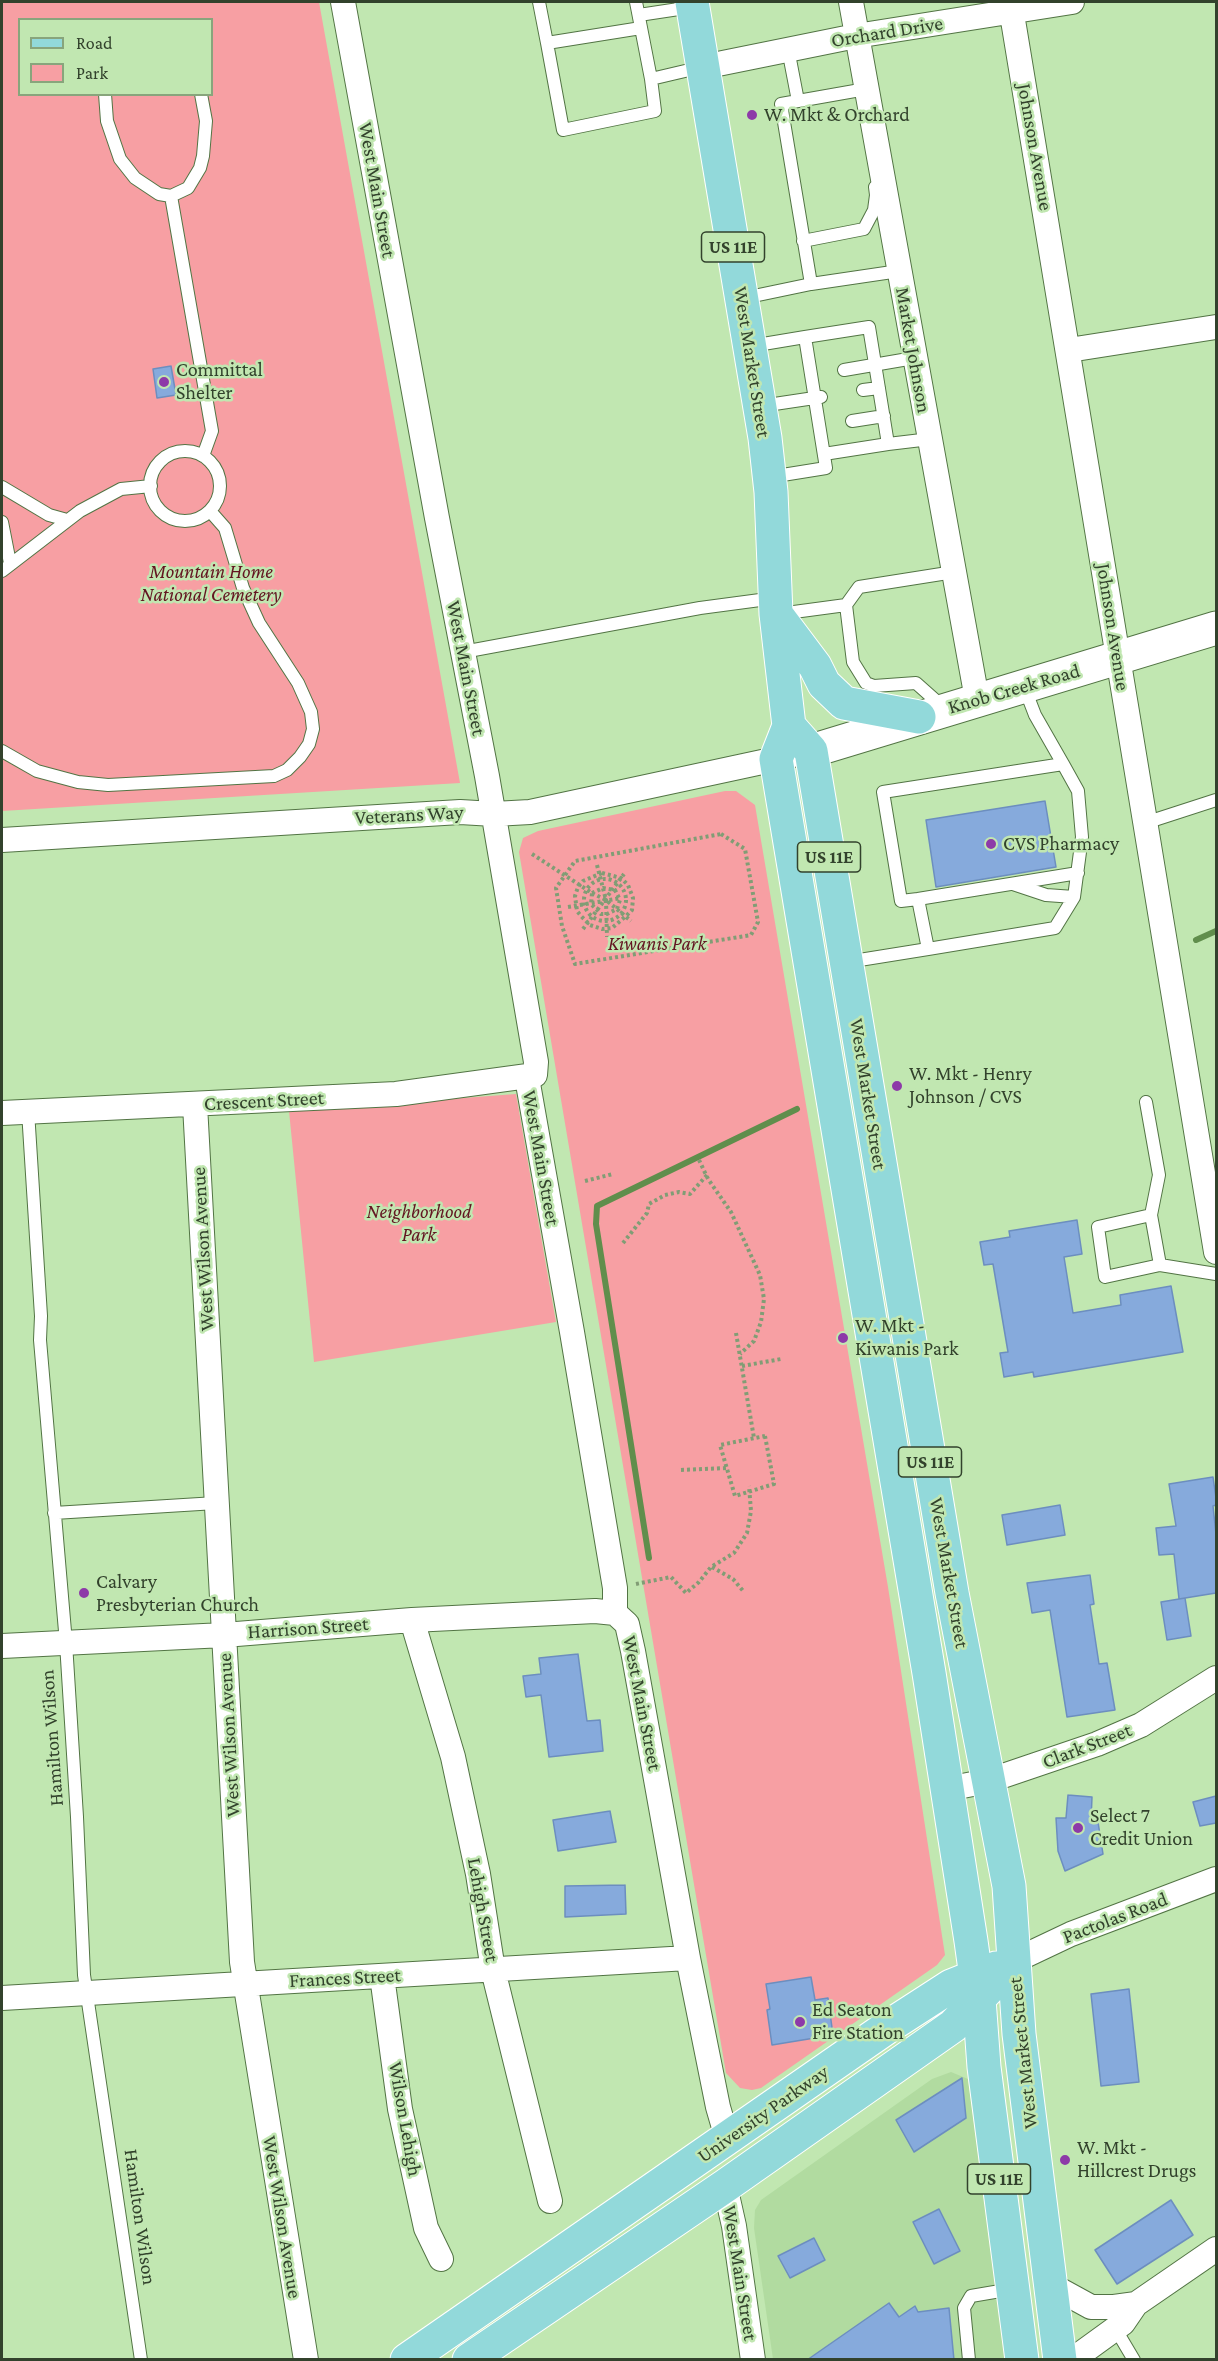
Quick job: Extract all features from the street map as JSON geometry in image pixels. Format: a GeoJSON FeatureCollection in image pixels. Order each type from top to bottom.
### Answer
{"type":"FeatureCollection","features":[{"type":"Feature","properties":{"kind":"main road","name":"West Market Street"},"geometry":{"type":"LineString","coordinates":[[693,4],[751,346],[769,477],[775,606],[789,726],[776,759],[978,1987],[984,2067],[1022,2360]]}},
{"type":"Feature","properties":{"kind":"main road"},"geometry":{"type":"LineString","coordinates":[[775,606],[815,666],[824,684],[844,704],[932,713]]}},
{"type":"Feature","properties":{"kind":"main road","name":"Knob Creek Road"},"geometry":{"type":"LineString","coordinates":[[811,751],[1216,628]]}},
{"type":"Feature","properties":{"kind":"main road"},"geometry":{"type":"LineString","coordinates":[[789,726],[811,751]]}},
{"type":"Feature","properties":{"kind":"main road","name":"West Market Street"},"geometry":{"type":"LineString","coordinates":[[811,751],[952,1593],[1009,1886],[1019,2034],[1060,2360]]}},
{"type":"Feature","properties":{"kind":"main road","name":"University Parkway"},"geometry":{"type":"LineString","coordinates":[[469,2360],[725,2186],[953,2026],[978,1987],[1014,1961]]}},
{"type":"Feature","properties":{"kind":"main road","name":"University Parkway"},"geometry":{"type":"LineString","coordinates":[[407,2360],[951,1986],[978,1987]]}},
{"type":"Feature","properties":{"kind":"street","name":"West Main Street"},"geometry":{"type":"LineString","coordinates":[[342,2],[494,814],[536,1062],[535,1075],[526,1078],[615,1588],[615,1613],[627,1624],[633,1651],[717,2107],[728,2138]]}},
{"type":"Feature","properties":{"kind":"street","name":"Market Johnson"},"geometry":{"type":"LineString","coordinates":[[851,2],[977,699]]}},
{"type":"Feature","properties":{"kind":"street","name":"Orchard Drive"},"geometry":{"type":"LineString","coordinates":[[703,67],[1011,7],[1072,2]]}},
{"type":"Feature","properties":{"kind":"street","name":"Johnson Avenue"},"geometry":{"type":"LineString","coordinates":[[1011,7],[1216,1252]]}},
{"type":"Feature","properties":{"kind":"street"},"geometry":{"type":"LineString","coordinates":[[1069,350],[1216,327]]}},
{"type":"Feature","properties":{"kind":"street","name":"Veterans Way"},"geometry":{"type":"LineString","coordinates":[[2,840],[448,812],[494,814],[530,812],[811,751]]}},
{"type":"Feature","properties":{"kind":"street","name":"Crescent Street"},"geometry":{"type":"LineString","coordinates":[[2,1113],[396,1094],[526,1078]]}},
{"type":"Feature","properties":{"kind":"street","name":"West Wilson Avenue"},"geometry":{"type":"LineString","coordinates":[[195,1105],[240,1939],[245,1984],[306,2360]]}},
{"type":"Feature","properties":{"kind":"street","name":"Harrison Street"},"geometry":{"type":"LineString","coordinates":[[2,1646],[224,1635],[412,1620],[585,1612],[615,1613]]}},
{"type":"Feature","properties":{"kind":"street","name":"Lehigh Street"},"geometry":{"type":"LineString","coordinates":[[412,1620],[453,1757],[478,1874],[493,1970],[550,2201]]}},
{"type":"Feature","properties":{"kind":"street","name":"Clark Street"},"geometry":{"type":"LineString","coordinates":[[947,1790],[988,1781],[1097,1744],[1141,1725],[1216,1678]]}},
{"type":"Feature","properties":{"kind":"street","name":"Pactolas Road"},"geometry":{"type":"LineString","coordinates":[[1014,1961],[1071,1934],[1216,1879]]}},
{"type":"Feature","properties":{"kind":"street","name":"Frances Street"},"geometry":{"type":"LineString","coordinates":[[2,1998],[688,1958]]}},
{"type":"Feature","properties":{"kind":"street","name":"Wilson Lehigh"},"geometry":{"type":"LineString","coordinates":[[382,1976],[400,2109],[426,2228],[441,2259]]}},
{"type":"Feature","properties":{"kind":"street","name":"West Main Street"},"geometry":{"type":"LineString","coordinates":[[725,2186],[734,2226],[753,2360]]}},
{"type":"Feature","properties":{"kind":"street"},"geometry":{"type":"LineString","coordinates":[[1072,2360],[1123,2323],[1136,2304],[1216,2248]]}},
{"type":"Feature","properties":{"kind":"street"},"geometry":{"type":"LineString","coordinates":[[1049,2284],[1091,2307],[1136,2304]]}},
{"type":"Feature","properties":{"kind":"lane"},"geometry":{"type":"LineString","coordinates":[[539,2],[563,130],[656,111],[636,2]]}},
{"type":"Feature","properties":{"kind":"lane"},"geometry":{"type":"LineString","coordinates":[[639,15],[693,4]]}},
{"type":"Feature","properties":{"kind":"lane"},"geometry":{"type":"LineString","coordinates":[[547,43],[641,28]]}},
{"type":"Feature","properties":{"kind":"lane"},"geometry":{"type":"LineString","coordinates":[[788,49],[798,101]]}},
{"type":"Feature","properties":{"kind":"lane"},"geometry":{"type":"LineString","coordinates":[[651,79],[703,67]]}},
{"type":"Feature","properties":{"kind":"lane"},"geometry":{"type":"LineString","coordinates":[[105,96],[107,121],[120,159],[135,178],[159,194],[171,196],[188,188],[200,168],[206,121],[201,96]]}},
{"type":"Feature","properties":{"kind":"lane"},"geometry":{"type":"LineString","coordinates":[[803,241],[864,229],[874,210],[876,195],[864,118],[867,97],[781,104],[803,241],[811,284]]}},
{"type":"Feature","properties":{"kind":"lane"},"geometry":{"type":"LineString","coordinates":[[171,196],[212,431],[203,456]]}},
{"type":"Feature","properties":{"kind":"lane"},"geometry":{"type":"LineString","coordinates":[[742,299],[811,284],[899,271]]}},
{"type":"Feature","properties":{"kind":"lane"},"geometry":{"type":"LineString","coordinates":[[751,346],[869,327],[888,444]]}},
{"type":"Feature","properties":{"kind":"lane"},"geometry":{"type":"LineString","coordinates":[[769,477],[826,468],[816,374],[805,337]]}},
{"type":"Feature","properties":{"kind":"lane"},"geometry":{"type":"LineString","coordinates":[[844,370],[914,358]]}},
{"type":"Feature","properties":{"kind":"lane"},"geometry":{"type":"LineString","coordinates":[[863,390],[879,388]]}},
{"type":"Feature","properties":{"kind":"lane"},"geometry":{"type":"LineString","coordinates":[[760,406],[819,398]]}},
{"type":"Feature","properties":{"kind":"lane"},"geometry":{"type":"LineString","coordinates":[[852,421],[884,416]]}},
{"type":"Feature","properties":{"kind":"lane"},"geometry":{"type":"LineString","coordinates":[[824,454],[930,439]]}},
{"type":"Feature","properties":{"kind":"lane"},"geometry":{"type":"LineString","coordinates":[[182,451],[203,456],[217,471],[220,482],[220,492],[210,512],[190,521],[179,521],[168,517],[159,510],[153,500],[151,478],[156,468],[172,454],[182,451]]}},
{"type":"Feature","properties":{"kind":"lane"},"geometry":{"type":"LineString","coordinates":[[6,567],[89,506],[122,489],[151,486]]}},
{"type":"Feature","properties":{"kind":"lane"},"geometry":{"type":"LineString","coordinates":[[2,487],[49,515],[67,520]]}},
{"type":"Feature","properties":{"kind":"lane"},"geometry":{"type":"LineString","coordinates":[[2,751],[37,771],[78,782],[108,785],[274,776],[287,770],[300,757],[309,744],[313,729],[311,712],[298,683],[259,623],[243,588],[225,528],[210,512]]}},
{"type":"Feature","properties":{"kind":"lane"},"geometry":{"type":"LineString","coordinates":[[2,522],[6,567]]}},
{"type":"Feature","properties":{"kind":"lane"},"geometry":{"type":"LineString","coordinates":[[932,713],[916,683],[874,686],[866,683],[853,662],[846,605],[859,587],[954,572]]}},
{"type":"Feature","properties":{"kind":"lane"},"geometry":{"type":"LineString","coordinates":[[463,652],[700,608],[846,605]]}},
{"type":"Feature","properties":{"kind":"lane"},"geometry":{"type":"LineString","coordinates":[[847,962],[1054,928],[1074,897],[1082,837],[1078,791],[1035,715],[1024,688]]}},
{"type":"Feature","properties":{"kind":"lane"},"geometry":{"type":"LineString","coordinates":[[1063,764],[884,792],[901,901],[1078,873]]}},
{"type":"Feature","properties":{"kind":"lane"},"geometry":{"type":"LineString","coordinates":[[1145,823],[1216,800]]}},
{"type":"Feature","properties":{"kind":"lane"},"geometry":{"type":"LineString","coordinates":[[1012,884],[1046,895],[1074,897]]}},
{"type":"Feature","properties":{"kind":"lane"},"geometry":{"type":"LineString","coordinates":[[918,899],[928,949]]}},
{"type":"Feature","properties":{"kind":"lane"},"geometry":{"type":"LineString","coordinates":[[1146,1102],[1159,1175],[1151,1215],[1160,1265]]}},
{"type":"Feature","properties":{"kind":"lane","name":"Hamilton Wilson"},"geometry":{"type":"LineString","coordinates":[[28,1111],[41,1316],[40,1340],[66,1643],[84,1975],[141,2360]]}},
{"type":"Feature","properties":{"kind":"lane"},"geometry":{"type":"LineString","coordinates":[[1151,1215],[1098,1227],[1105,1277],[1160,1265],[1216,1274]]}},
{"type":"Feature","properties":{"kind":"lane"},"geometry":{"type":"LineString","coordinates":[[54,1513],[216,1503]]}},
{"type":"Feature","properties":{"kind":"lane"},"geometry":{"type":"LineString","coordinates":[[969,2360],[964,2308],[971,2296],[1013,2289]]}},
{"type":"Feature","properties":{"kind":"lane"},"geometry":{"type":"LineString","coordinates":[[1114,2328],[1135,2359]]}},
{"type":"Feature","properties":{"kind":"path"},"geometry":{"type":"LineString","coordinates":[[722,834],[745,849],[758,922],[751,935],[575,964],[562,926],[556,888],[566,876],[575,861],[722,834]]}},
{"type":"Feature","properties":{"kind":"path"},"geometry":{"type":"LineString","coordinates":[[532,854],[606,900],[631,921]]}},
{"type":"Feature","properties":{"kind":"path"},"geometry":{"type":"LineString","coordinates":[[597,865],[606,900],[607,937]]}},
{"type":"Feature","properties":{"kind":"path"},"geometry":{"type":"LineString","coordinates":[[609,873],[620,878],[635,895],[632,910],[617,925],[608,928],[595,927],[586,923],[577,911],[575,896],[580,884],[599,874],[609,873]]}},
{"type":"Feature","properties":{"kind":"path"},"geometry":{"type":"LineString","coordinates":[[582,929],[606,900],[624,873]]}},
{"type":"Feature","properties":{"kind":"path"},"geometry":{"type":"LineString","coordinates":[[601,880],[611,880],[616,883],[623,890],[625,897],[626,905],[622,913],[607,921],[591,917],[583,903],[586,889],[601,880]]}},
{"type":"Feature","properties":{"kind":"path"},"geometry":{"type":"LineString","coordinates":[[592,893],[603,888],[613,889]]}},
{"type":"Feature","properties":{"kind":"path"},"geometry":{"type":"LineString","coordinates":[[613,889],[619,898],[617,909]]}},
{"type":"Feature","properties":{"kind":"path"},"geometry":{"type":"LineString","coordinates":[[592,893],[591,902],[596,911],[607,914],[617,909]]}},
{"type":"Feature","properties":{"kind":"path"},"geometry":{"type":"LineString","coordinates":[[568,907],[635,895]]}},
{"type":"Feature","properties":{"kind":"path"},"geometry":{"type":"LineString","coordinates":[[699,1160],[731,1212],[760,1275],[764,1299],[761,1322],[754,1341],[740,1354]]}},
{"type":"Feature","properties":{"kind":"path"},"geometry":{"type":"LineString","coordinates":[[585,1182],[613,1174]]}},
{"type":"Feature","properties":{"kind":"path"},"geometry":{"type":"LineString","coordinates":[[623,1243],[647,1213],[649,1204],[665,1195],[679,1192],[690,1194],[707,1175]]}},
{"type":"Feature","properties":{"kind":"path"},"geometry":{"type":"LineString","coordinates":[[736,1333],[754,1438]]}},
{"type":"Feature","properties":{"kind":"path"},"geometry":{"type":"LineString","coordinates":[[742,1366],[781,1359]]}},
{"type":"Feature","properties":{"kind":"path"},"geometry":{"type":"LineString","coordinates":[[765,1436],[774,1484],[735,1496],[720,1445],[754,1438],[765,1436]]}},
{"type":"Feature","properties":{"kind":"path"},"geometry":{"type":"LineString","coordinates":[[681,1470],[727,1468]]}},
{"type":"Feature","properties":{"kind":"path"},"geometry":{"type":"LineString","coordinates":[[615,1588],[671,1577],[686,1593],[711,1567],[734,1553],[747,1533],[751,1511],[749,1486]]}},
{"type":"Feature","properties":{"kind":"path"},"geometry":{"type":"LineString","coordinates":[[711,1567],[733,1579],[744,1592]]}},
{"type":"Feature","properties":{"kind":"shaded area"},"geometry":{"type":"Polygon","coordinates":[[[951,2072],[968,2079],[1006,2359],[773,2359],[754,2228],[755,2210],[761,2200],[932,2079],[951,2072]]]}},
{"type":"Feature","properties":{"kind":"green space","name":"Mountain Home National Cemetery"},"geometry":{"type":"Polygon","coordinates":[[[2,2],[319,2],[460,783],[2,811],[2,2]]]}},
{"type":"Feature","properties":{"kind":"green space","name":"Kiwanis Park"},"geometry":{"type":"Polygon","coordinates":[[[725,791],[736,791],[755,805],[888,1587],[945,1955],[937,1965],[761,2088],[752,2090],[740,2088],[726,2073],[519,852],[523,838],[538,831],[725,791]]]}},
{"type":"Feature","properties":{"kind":"green space","name":"Neighborhood Park"},"geometry":{"type":"Polygon","coordinates":[[[516,1094],[556,1322],[314,1362],[289,1111],[516,1094]]]}},
{"type":"Feature","properties":{"kind":"building","name":"Committal Shelter"},"geometry":{"type":"Polygon","coordinates":[[[171,366],[176,395],[157,398],[153,369],[171,366]]]}},
{"type":"Feature","properties":{"kind":"building","name":"CVS Pharmacy"},"geometry":{"type":"Polygon","coordinates":[[[1045,801],[1056,867],[936,887],[926,820],[1045,801]]]}},
{"type":"Feature","properties":{"kind":"building"},"geometry":{"type":"Polygon","coordinates":[[[1077,1220],[1082,1254],[1064,1257],[1073,1313],[1121,1305],[1120,1295],[1171,1286],[1183,1352],[1034,1377],[1033,1372],[1004,1377],[1000,1353],[1008,1352],[993,1264],[984,1265],[980,1242],[1010,1237],[1009,1231],[1077,1220]]]}},
{"type":"Feature","properties":{"kind":"building"},"geometry":{"type":"Polygon","coordinates":[[[1213,1477],[1216,1498],[1216,1505],[1213,1506],[1216,1534],[1216,1593],[1179,1599],[1174,1554],[1159,1555],[1156,1528],[1176,1526],[1169,1484],[1213,1477]]]}},
{"type":"Feature","properties":{"kind":"building"},"geometry":{"type":"Polygon","coordinates":[[[1060,1505],[1065,1535],[1007,1545],[1002,1515],[1060,1505]]]}},
{"type":"Feature","properties":{"kind":"building"},"geometry":{"type":"Polygon","coordinates":[[[1090,1575],[1094,1604],[1090,1605],[1099,1664],[1107,1663],[1115,1710],[1067,1717],[1050,1610],[1032,1613],[1027,1583],[1090,1575]]]}},
{"type":"Feature","properties":{"kind":"building"},"geometry":{"type":"Polygon","coordinates":[[[1185,1598],[1191,1636],[1167,1640],[1161,1602],[1185,1598]]]}},
{"type":"Feature","properties":{"kind":"building"},"geometry":{"type":"Polygon","coordinates":[[[578,1654],[587,1721],[600,1720],[603,1751],[549,1757],[541,1695],[526,1697],[523,1676],[541,1674],[539,1658],[578,1654]]]}},
{"type":"Feature","properties":{"kind":"building","name":"Select 7 Credit Union"},"geometry":{"type":"Polygon","coordinates":[[[1068,1795],[1092,1797],[1091,1821],[1098,1822],[1103,1854],[1065,1871],[1058,1851],[1056,1818],[1066,1818],[1068,1795]]]}},
{"type":"Feature","properties":{"kind":"building"},"geometry":{"type":"Polygon","coordinates":[[[1216,1796],[1216,1823],[1200,1826],[1193,1802],[1216,1796]]]}},
{"type":"Feature","properties":{"kind":"building"},"geometry":{"type":"Polygon","coordinates":[[[610,1811],[616,1842],[558,1851],[553,1820],[610,1811]]]}},
{"type":"Feature","properties":{"kind":"building"},"geometry":{"type":"Polygon","coordinates":[[[625,1885],[626,1914],[565,1917],[565,1886],[625,1885]]]}},
{"type":"Feature","properties":{"kind":"building","name":"Ed Seaton Fire Station"},"geometry":{"type":"Polygon","coordinates":[[[811,1977],[815,2000],[828,1998],[833,2035],[772,2045],[766,1984],[811,1977]]]}},
{"type":"Feature","properties":{"kind":"building"},"geometry":{"type":"Polygon","coordinates":[[[1129,1989],[1139,2082],[1101,2086],[1091,1994],[1129,1989]]]}},
{"type":"Feature","properties":{"kind":"building"},"geometry":{"type":"Polygon","coordinates":[[[962,2078],[966,2118],[914,2152],[896,2120],[962,2078]]]}},
{"type":"Feature","properties":{"kind":"building"},"geometry":{"type":"Polygon","coordinates":[[[1171,2200],[1193,2235],[1117,2284],[1095,2250],[1171,2200]]]}},
{"type":"Feature","properties":{"kind":"building"},"geometry":{"type":"Polygon","coordinates":[[[939,2209],[960,2251],[934,2264],[913,2222],[939,2209]]]}},
{"type":"Feature","properties":{"kind":"building"},"geometry":{"type":"Polygon","coordinates":[[[814,2238],[825,2260],[790,2278],[778,2256],[814,2238]]]}},
{"type":"Feature","properties":{"kind":"building"},"geometry":{"type":"Polygon","coordinates":[[[889,2303],[899,2317],[915,2306],[918,2312],[949,2308],[954,2360],[807,2360],[889,2303]]]}},
{"type":"Feature","properties":{"kind":"waterway"},"geometry":{"type":"LineString","coordinates":[[1196,940],[1216,931]]}},
{"type":"Feature","properties":{"kind":"waterway"},"geometry":{"type":"LineString","coordinates":[[649,1558],[596,1224],[597,1206],[797,1109]]}},
{"type":"Feature","properties":{"kind":"place","name":"W. Mkt & Orchard"},"geometry":{"type":"Point","coordinates":[752,115]}},
{"type":"Feature","properties":{"kind":"place","name":"Committal Shelter"},"geometry":{"type":"Point","coordinates":[164,382]}},
{"type":"Feature","properties":{"kind":"place","name":"CVS Pharmacy"},"geometry":{"type":"Point","coordinates":[991,844]}},
{"type":"Feature","properties":{"kind":"place","name":"W. Mkt - Henry Johnson / CVS"},"geometry":{"type":"Point","coordinates":[897,1086]}},
{"type":"Feature","properties":{"kind":"place","name":"W. Mkt - Kiwanis Park"},"geometry":{"type":"Point","coordinates":[843,1338]}},
{"type":"Feature","properties":{"kind":"place","name":"Calvary Presbyterian Church"},"geometry":{"type":"Point","coordinates":[84,1593]}},
{"type":"Feature","properties":{"kind":"place","name":"Select 7 Credit Union"},"geometry":{"type":"Point","coordinates":[1078,1828]}},
{"type":"Feature","properties":{"kind":"place","name":"Ed Seaton Fire Station"},"geometry":{"type":"Point","coordinates":[800,2022]}},
{"type":"Feature","properties":{"kind":"place","name":"W. Mkt - Hillcrest Drugs"},"geometry":{"type":"Point","coordinates":[1065,2160]}}]}
